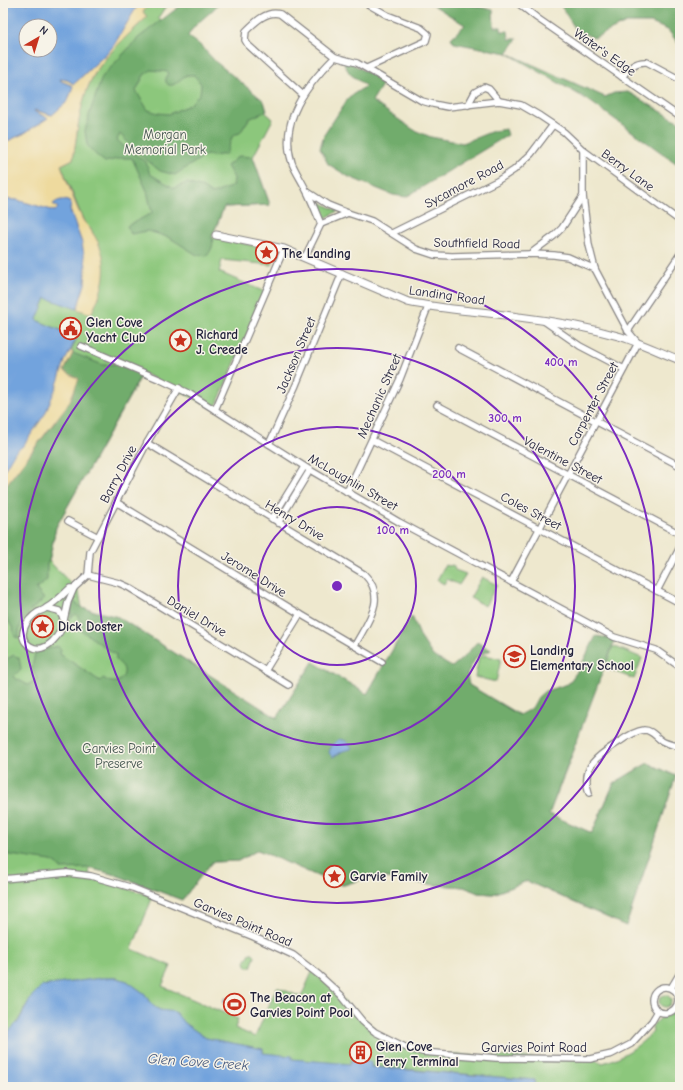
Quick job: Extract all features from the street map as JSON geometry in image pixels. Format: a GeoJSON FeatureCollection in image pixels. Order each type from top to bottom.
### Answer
{"type":"FeatureCollection","features":[{"type":"Feature","properties":{"kind":"street"},"geometry":{"type":"LineString","coordinates":[[366,3],[387,14],[421,28],[428,34],[426,41],[367,68]]}},
{"type":"Feature","properties":{"kind":"street","name":"Water's Edge"},"geometry":{"type":"LineString","coordinates":[[518,3],[537,18],[680,117]]}},
{"type":"Feature","properties":{"kind":"street"},"geometry":{"type":"LineString","coordinates":[[303,95],[248,45],[244,38],[246,31],[267,14],[272,12],[278,13],[285,17],[335,57],[321,71],[303,95],[292,116],[289,126],[288,140],[293,165],[307,192],[320,224]]}},
{"type":"Feature","properties":{"kind":"street","name":"Berry Lane"},"geometry":{"type":"LineString","coordinates":[[335,57],[352,61],[367,68],[422,101],[433,104],[448,107],[499,101],[521,105],[535,112],[564,132],[582,150],[680,221]]}},
{"type":"Feature","properties":{"kind":"street"},"geometry":{"type":"LineString","coordinates":[[622,77],[637,63],[647,62],[677,78]]}},
{"type":"Feature","properties":{"kind":"street"},"geometry":{"type":"LineString","coordinates":[[468,105],[475,92],[484,87],[489,89],[499,101]]}},
{"type":"Feature","properties":{"kind":"street","name":"Sycamore Road"},"geometry":{"type":"LineString","coordinates":[[392,233],[497,181],[514,170],[531,154],[554,125]]}},
{"type":"Feature","properties":{"kind":"street"},"geometry":{"type":"LineString","coordinates":[[582,150],[583,196],[595,270],[628,331],[638,343]]}},
{"type":"Feature","properties":{"kind":"street","name":"Southfield Road"},"geometry":{"type":"LineString","coordinates":[[307,192],[328,205],[366,218],[416,249],[434,255],[554,255],[568,257],[595,270]]}},
{"type":"Feature","properties":{"kind":"street"},"geometry":{"type":"LineString","coordinates":[[529,254],[554,236],[562,228],[583,196]]}},
{"type":"Feature","properties":{"kind":"street"},"geometry":{"type":"LineString","coordinates":[[305,257],[320,224],[348,213]]}},
{"type":"Feature","properties":{"kind":"street","name":"Landing Road"},"geometry":{"type":"LineString","coordinates":[[216,235],[284,248],[390,296],[408,302],[428,307],[506,315],[544,321],[618,336],[680,360]]}},
{"type":"Feature","properties":{"kind":"street"},"geometry":{"type":"LineString","coordinates":[[215,410],[284,248]]}},
{"type":"Feature","properties":{"kind":"street"},"geometry":{"type":"LineString","coordinates":[[628,331],[680,254]]}},
{"type":"Feature","properties":{"kind":"street","name":"Jackson Street"},"geometry":{"type":"LineString","coordinates":[[269,444],[296,385],[342,274]]}},
{"type":"Feature","properties":{"kind":"street","name":"Mechanic Street"},"geometry":{"type":"LineString","coordinates":[[347,492],[400,379],[428,307]]}},
{"type":"Feature","properties":{"kind":"street"},"geometry":{"type":"LineString","coordinates":[[544,321],[580,346],[624,369]]}},
{"type":"Feature","properties":{"kind":"street","name":"Carpenter Street"},"geometry":{"type":"LineString","coordinates":[[511,582],[638,343]]}},
{"type":"Feature","properties":{"kind":"street","name":"McLoughlin Street"},"geometry":{"type":"LineString","coordinates":[[81,346],[179,388],[307,468],[399,522],[614,637],[656,650],[680,667]]}},
{"type":"Feature","properties":{"kind":"street"},"geometry":{"type":"LineString","coordinates":[[458,348],[680,466]]}},
{"type":"Feature","properties":{"kind":"street","name":"Barry Drive"},"geometry":{"type":"LineString","coordinates":[[88,575],[90,552],[147,443],[179,388]]}},
{"type":"Feature","properties":{"kind":"street","name":"Valentine Street"},"geometry":{"type":"LineString","coordinates":[[437,404],[680,534]]}},
{"type":"Feature","properties":{"kind":"street","name":"Coles Street"},"geometry":{"type":"LineString","coordinates":[[372,440],[680,603]]}},
{"type":"Feature","properties":{"kind":"street","name":"Henry Drive"},"geometry":{"type":"LineString","coordinates":[[147,443],[364,574],[369,579],[374,589],[374,608],[355,645]]}},
{"type":"Feature","properties":{"kind":"street"},"geometry":{"type":"LineString","coordinates":[[272,519],[307,468]]}},
{"type":"Feature","properties":{"kind":"street"},"geometry":{"type":"LineString","coordinates":[[278,523],[307,468]]}},
{"type":"Feature","properties":{"kind":"street","name":"Jerome Drive"},"geometry":{"type":"LineString","coordinates":[[116,502],[382,662]]}},
{"type":"Feature","properties":{"kind":"street"},"geometry":{"type":"LineString","coordinates":[[68,521],[98,537]]}},
{"type":"Feature","properties":{"kind":"street"},"geometry":{"type":"LineString","coordinates":[[657,591],[680,547]]}},
{"type":"Feature","properties":{"kind":"street"},"geometry":{"type":"LineString","coordinates":[[74,588],[70,588],[47,608],[31,618],[23,629],[24,640],[30,646],[38,648],[50,644],[61,630],[68,602],[74,588],[88,575]]}},
{"type":"Feature","properties":{"kind":"street","name":"Daniel Drive"},"geometry":{"type":"LineString","coordinates":[[88,575],[119,583],[128,587],[289,686]]}},
{"type":"Feature","properties":{"kind":"street"},"geometry":{"type":"LineString","coordinates":[[47,608],[59,611],[64,620]]}},
{"type":"Feature","properties":{"kind":"street"},"geometry":{"type":"LineString","coordinates":[[265,671],[300,614]]}},
{"type":"Feature","properties":{"kind":"street"},"geometry":{"type":"LineString","coordinates":[[589,793],[586,780],[594,760],[629,735],[643,730],[662,741],[680,747]]}},
{"type":"Feature","properties":{"kind":"street","name":"Garvies Point Road"},"geometry":{"type":"LineString","coordinates":[[3,879],[76,873],[91,876],[125,885],[253,937],[293,955],[331,985],[360,1018],[375,1032],[407,1048],[419,1052],[496,1058],[590,1059],[612,1054],[631,1044],[652,1022],[658,1011]]}},
{"type":"Feature","properties":{"kind":"street"},"geometry":{"type":"LineString","coordinates":[[671,988],[680,973]]}},
{"type":"Feature","properties":{"kind":"street"},"geometry":{"type":"LineString","coordinates":[[662,987],[671,988],[677,994],[679,1003],[674,1010],[670,1012],[666,1013],[658,1011],[653,1004],[653,996],[655,992],[662,987]]}},
{"type":"Feature","properties":{"kind":"green space","name":"Morgan Memorial Park"},"geometry":{"type":"Polygon","coordinates":[[[184,3],[219,3],[194,27],[188,36],[200,45],[216,62],[264,101],[267,111],[249,119],[240,133],[233,135],[226,154],[215,156],[206,155],[175,175],[160,171],[136,151],[120,134],[117,140],[146,162],[150,174],[174,188],[187,183],[203,188],[212,194],[233,186],[234,178],[227,166],[239,156],[253,157],[270,205],[224,207],[212,237],[212,247],[207,256],[197,255],[170,238],[155,233],[147,231],[131,234],[127,226],[152,213],[147,191],[132,158],[122,158],[105,162],[87,145],[85,131],[102,77],[138,38],[184,3]],[[151,70],[144,75],[136,91],[148,110],[169,114],[189,105],[200,94],[201,84],[194,75],[185,76],[176,84],[170,85],[166,82],[168,72],[151,70]]]}},
{"type":"Feature","properties":{"kind":"green space"},"geometry":{"type":"Polygon","coordinates":[[[430,3],[462,3],[493,10],[494,27],[501,27],[501,31],[508,31],[509,39],[517,39],[507,53],[454,43],[451,38],[465,25],[430,3]]]}},
{"type":"Feature","properties":{"kind":"green space"},"geometry":{"type":"Polygon","coordinates":[[[559,3],[680,3],[680,46],[668,30],[651,23],[626,23],[594,38],[576,30],[559,3]]]}},
{"type":"Feature","properties":{"kind":"green space","name":"Morgan Memorial Park"},"geometry":{"type":"Polygon","coordinates":[[[152,4],[166,6],[158,18],[273,119],[253,157],[270,205],[224,207],[212,237],[276,250],[272,265],[222,260],[219,272],[265,292],[215,409],[143,373],[56,527],[49,561],[79,592],[82,608],[118,617],[277,718],[313,662],[367,694],[397,642],[575,748],[549,814],[592,833],[614,783],[648,763],[676,776],[626,926],[527,881],[493,894],[478,893],[464,887],[425,884],[376,876],[344,885],[336,884],[258,850],[238,861],[212,862],[182,900],[116,875],[89,868],[90,878],[153,896],[132,949],[171,966],[162,986],[238,1019],[235,1028],[255,1037],[277,987],[301,997],[313,970],[354,1011],[387,1039],[434,1054],[596,1060],[603,1063],[630,1051],[653,1032],[652,1026],[661,1018],[680,1011],[680,1051],[678,1058],[680,1059],[678,1068],[680,1069],[680,1087],[548,1087],[534,1086],[535,1080],[382,1067],[288,1062],[263,1057],[263,1049],[206,1038],[180,1019],[156,1008],[150,1003],[145,994],[127,981],[117,978],[102,978],[42,986],[25,1007],[18,1022],[9,1031],[6,1043],[3,1043],[3,489],[73,352],[71,352],[77,337],[36,320],[46,298],[93,232],[84,222],[61,165],[73,159],[82,104],[93,77],[114,49],[147,17],[143,12],[147,5],[152,4]]]}},
{"type":"Feature","properties":{"kind":"green space"},"geometry":{"type":"Polygon","coordinates":[[[507,53],[605,97],[614,93],[628,92],[680,122],[680,166],[588,100],[507,53]]]}},
{"type":"Feature","properties":{"kind":"green space"},"geometry":{"type":"Polygon","coordinates":[[[345,61],[384,82],[372,101],[414,130],[431,137],[463,143],[493,131],[506,129],[508,135],[406,197],[393,195],[349,177],[328,164],[320,148],[324,135],[349,97],[366,86],[350,74],[344,64],[345,61]]]}},
{"type":"Feature","properties":{"kind":"green space"},"geometry":{"type":"Polygon","coordinates":[[[316,200],[338,211],[322,220],[316,200]]]}},
{"type":"Feature","properties":{"kind":"green space"},"geometry":{"type":"Polygon","coordinates":[[[73,353],[103,365],[117,364],[143,372],[56,527],[49,561],[47,564],[47,580],[36,589],[44,599],[23,620],[19,631],[19,638],[15,637],[12,627],[7,619],[3,620],[3,489],[55,422],[64,371],[73,353]]]}},
{"type":"Feature","properties":{"kind":"green space"},"geometry":{"type":"Polygon","coordinates":[[[445,565],[453,565],[455,570],[466,574],[459,585],[447,579],[444,584],[437,580],[445,565]]]}},
{"type":"Feature","properties":{"kind":"green space"},"geometry":{"type":"Polygon","coordinates":[[[482,577],[497,585],[485,606],[470,598],[482,577]]]}},
{"type":"Feature","properties":{"kind":"green space","name":"Garvies Point Preserve"},"geometry":{"type":"Polygon","coordinates":[[[72,600],[82,608],[118,617],[277,718],[313,662],[367,694],[412,616],[421,638],[433,656],[452,667],[465,656],[477,642],[491,650],[477,656],[467,674],[469,685],[519,715],[532,708],[538,697],[545,691],[568,684],[579,669],[596,636],[615,639],[549,814],[592,833],[614,783],[648,763],[676,776],[626,926],[527,881],[493,894],[478,893],[464,887],[425,884],[376,876],[344,885],[336,884],[258,850],[238,861],[212,862],[182,900],[116,875],[89,868],[61,869],[57,864],[51,861],[3,854],[3,661],[14,655],[19,658],[21,669],[13,677],[28,685],[37,679],[32,668],[35,653],[57,646],[61,649],[60,654],[100,681],[103,678],[109,682],[118,681],[122,678],[124,673],[122,666],[116,660],[116,655],[78,628],[83,624],[76,614],[71,618],[72,600]]]}},
{"type":"Feature","properties":{"kind":"green space"},"geometry":{"type":"Polygon","coordinates":[[[613,646],[642,658],[634,679],[605,668],[613,646]]]}},
{"type":"Feature","properties":{"kind":"green space"},"geometry":{"type":"Polygon","coordinates":[[[485,655],[501,659],[496,682],[475,677],[479,657],[485,655]]]}},
{"type":"Feature","properties":{"kind":"green space"},"geometry":{"type":"Polygon","coordinates":[[[250,953],[253,953],[255,957],[251,967],[247,967],[245,962],[250,953]]]}},
{"type":"Feature","properties":{"kind":"green space"},"geometry":{"type":"Polygon","coordinates":[[[665,995],[669,997],[671,1001],[669,1005],[665,1007],[661,1005],[659,1001],[661,997],[665,995]]]}},
{"type":"Feature","properties":{"kind":"sand"},"geometry":{"type":"Polygon","coordinates":[[[139,3],[170,3],[166,6],[153,4],[148,6],[143,12],[147,17],[114,49],[99,68],[88,87],[82,104],[73,159],[61,165],[80,213],[98,242],[102,252],[104,262],[103,283],[91,314],[77,309],[85,284],[82,243],[70,210],[71,204],[69,201],[63,200],[54,205],[58,208],[55,211],[17,200],[3,199],[3,143],[23,134],[48,118],[33,110],[52,115],[68,101],[73,86],[61,81],[60,79],[67,80],[74,84],[112,48],[139,3]]]}},
{"type":"Feature","properties":{"kind":"sand"},"geometry":{"type":"Polygon","coordinates":[[[71,350],[73,353],[64,371],[79,379],[69,403],[3,489],[3,455],[71,350]]]}},
{"type":"Feature","properties":{"kind":"water"},"geometry":{"type":"Polygon","coordinates":[[[3,3],[139,3],[112,48],[74,84],[67,80],[60,79],[61,81],[73,86],[68,101],[52,115],[34,110],[35,112],[48,118],[23,134],[3,143],[3,3]]]}},
{"type":"Feature","properties":{"kind":"water"},"geometry":{"type":"Polygon","coordinates":[[[3,199],[17,200],[55,211],[58,208],[53,204],[55,202],[62,200],[69,202],[71,204],[70,210],[82,243],[86,266],[85,284],[77,309],[46,298],[37,319],[38,321],[77,337],[65,361],[45,414],[23,446],[15,452],[3,472],[3,199]]]}},
{"type":"Feature","properties":{"kind":"water"},"geometry":{"type":"Polygon","coordinates":[[[339,739],[346,741],[352,747],[351,749],[343,751],[333,757],[329,753],[332,745],[339,739]]]}},
{"type":"Feature","properties":{"kind":"water","name":"Glen Cove Creek"},"geometry":{"type":"Polygon","coordinates":[[[102,978],[117,978],[127,981],[145,994],[150,1003],[156,1008],[175,1012],[184,1023],[206,1038],[263,1049],[263,1053],[292,1056],[292,1059],[350,1064],[351,1060],[371,1062],[371,1067],[535,1080],[535,1086],[548,1087],[3,1087],[3,1043],[6,1043],[9,1031],[18,1022],[32,996],[42,986],[102,978]]]}},
{"type":"Feature","properties":{"kind":"water","name":"The Beacon at Garvies Point Pool"},"geometry":{"type":"Polygon","coordinates":[[[225,998],[238,1002],[238,1004],[242,1005],[240,1009],[223,1002],[225,998]]]}},
{"type":"Feature","properties":{"kind":"place","name":"The Landing"},"geometry":{"type":"Point","coordinates":[266,253]}},
{"type":"Feature","properties":{"kind":"place","name":"Glen Cove Yacht Club"},"geometry":{"type":"Point","coordinates":[70,329]}},
{"type":"Feature","properties":{"kind":"place","name":"Richard J. Creede"},"geometry":{"type":"Point","coordinates":[180,341]}},
{"type":"Feature","properties":{"kind":"place","name":"Dick Doster"},"geometry":{"type":"Point","coordinates":[42,626]}},
{"type":"Feature","properties":{"kind":"place","name":"Landing Elementary School"},"geometry":{"type":"Point","coordinates":[515,657]}},
{"type":"Feature","properties":{"kind":"place","name":"Garvie Family"},"geometry":{"type":"Point","coordinates":[334,876]}},
{"type":"Feature","properties":{"kind":"place","name":"The Beacon at Garvies Point Pool"},"geometry":{"type":"Point","coordinates":[234,1004]}},
{"type":"Feature","properties":{"kind":"place","name":"Glen Cove Ferry Terminal"},"geometry":{"type":"Point","coordinates":[361,1053]}}]}
